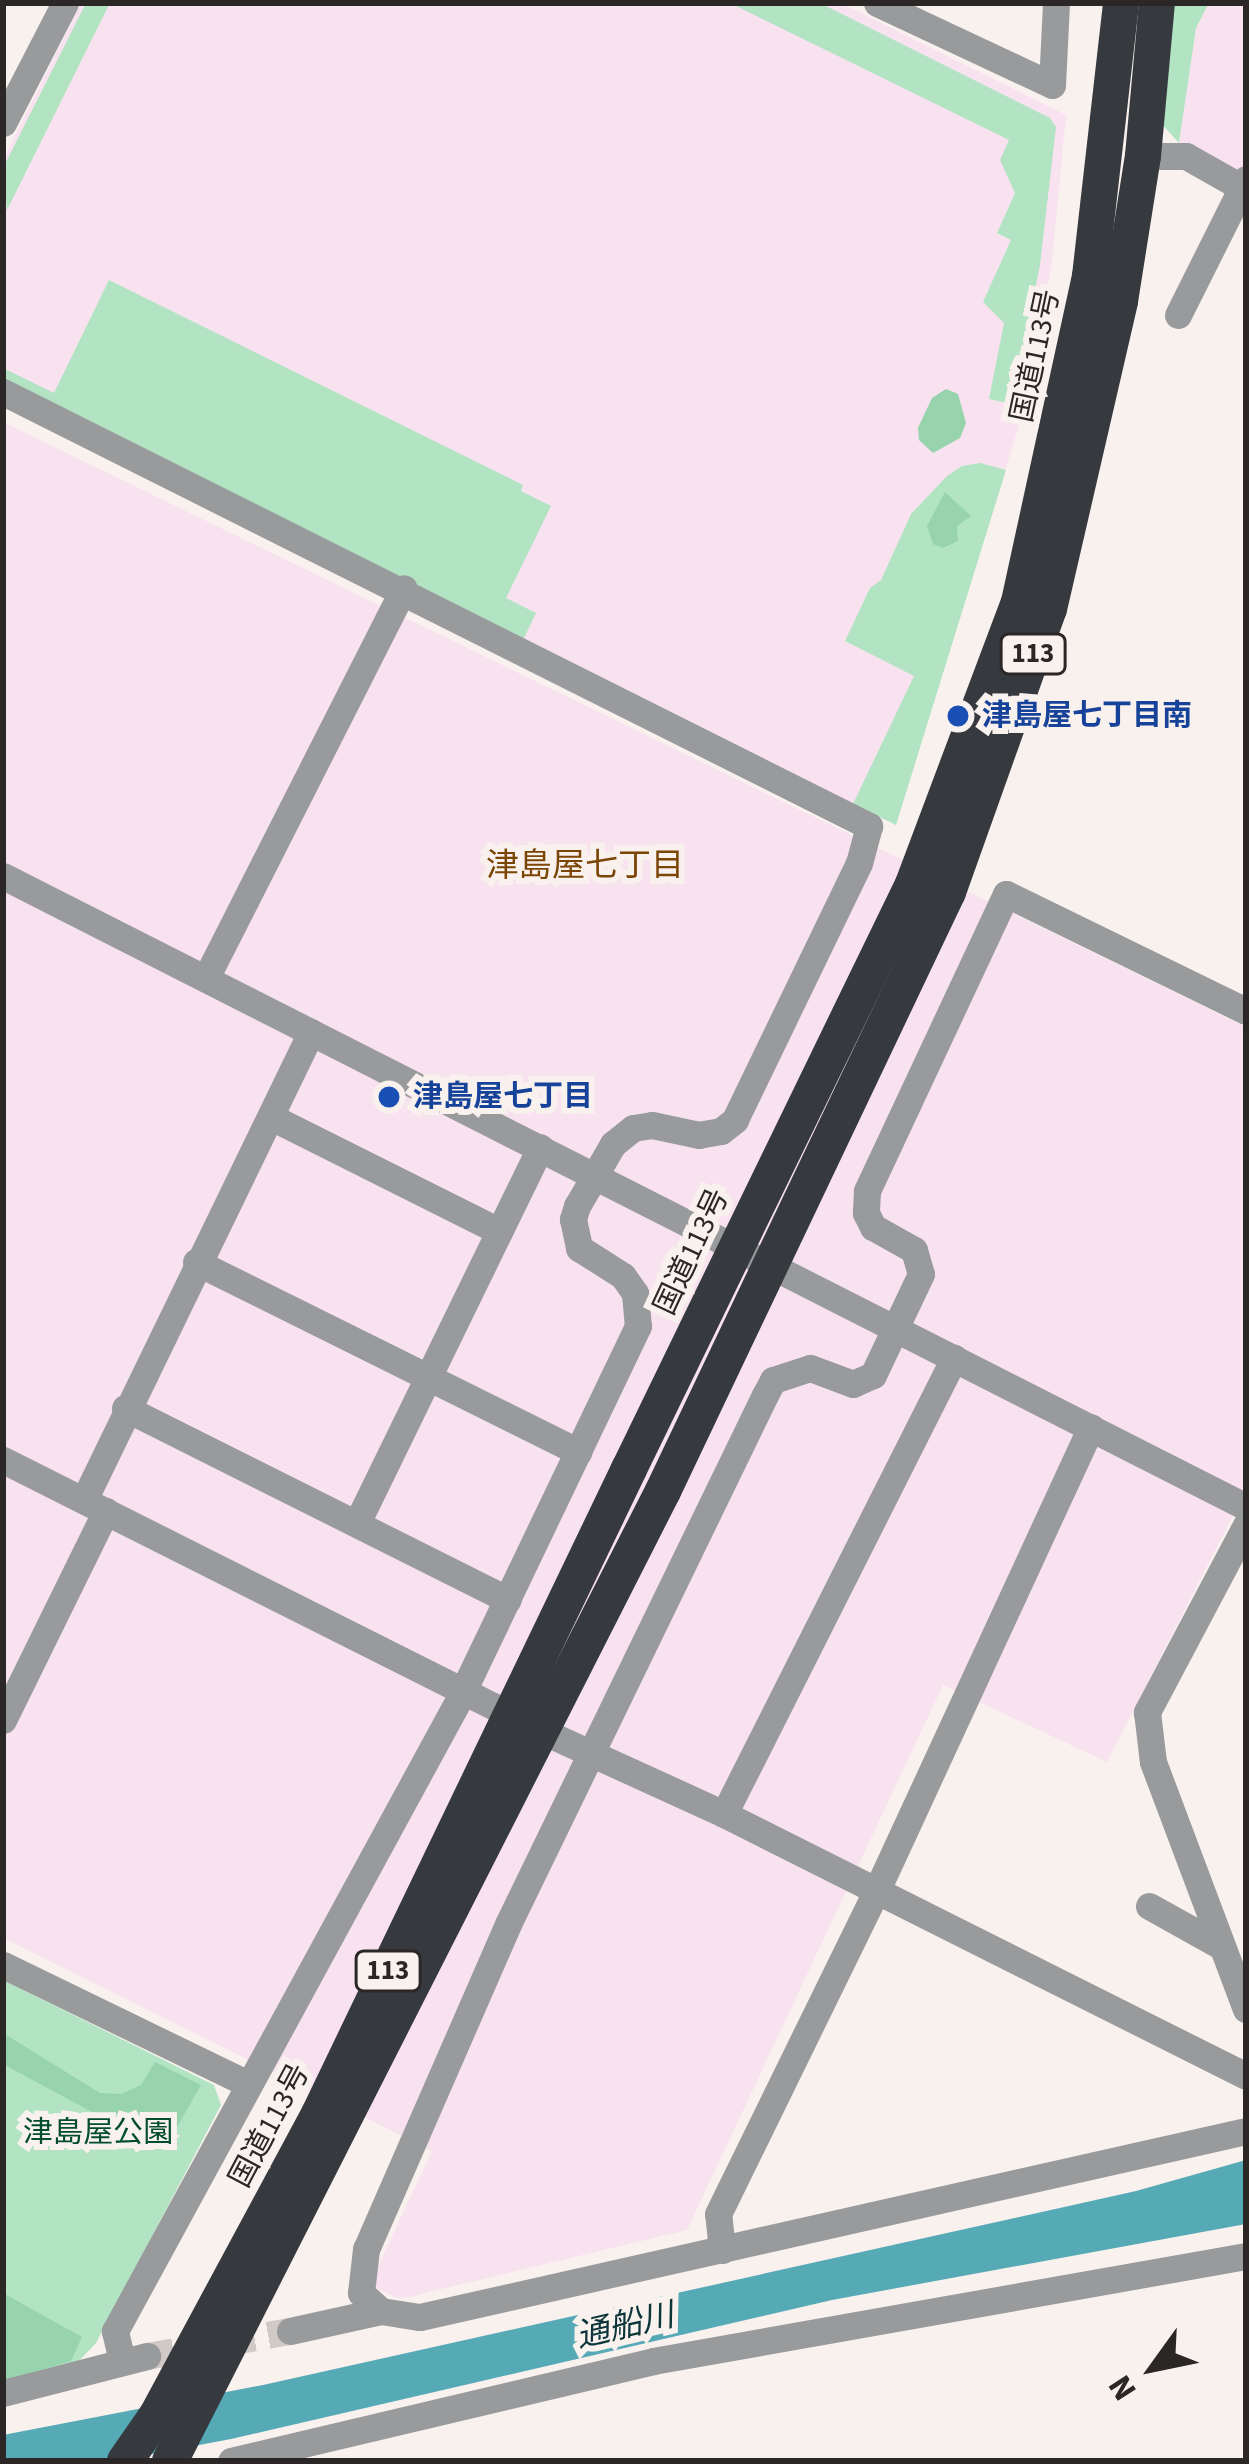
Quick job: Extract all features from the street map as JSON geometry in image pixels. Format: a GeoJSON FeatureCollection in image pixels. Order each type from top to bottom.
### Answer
{"type":"FeatureCollection","features":[{"type":"Feature","properties":{"kind":"highway","name":"国道113号"},"geometry":{"type":"LineString","coordinates":[[170,2461],[527,1723],[629,1469],[913,884],[1019,602],[1090,276],[1121,3]]}},
{"type":"Feature","properties":{"kind":"highway","name":"国道113号"},"geometry":{"type":"LineString","coordinates":[[125,2461],[157,2415],[527,1723],[663,1491],[948,892],[1049,609],[1120,302],[1143,156],[1156,3]]}},
{"type":"Feature","properties":{"kind":"street"},"geometry":{"type":"LineString","coordinates":[[3,123],[65,3]]}},
{"type":"Feature","properties":{"kind":"street"},"geometry":{"type":"LineString","coordinates":[[878,3],[1052,85],[1056,3]]}},
{"type":"Feature","properties":{"kind":"street"},"geometry":{"type":"LineString","coordinates":[[1143,156],[1186,156],[1244,185],[1178,315]]}},
{"type":"Feature","properties":{"kind":"street"},"geometry":{"type":"LineString","coordinates":[[3,392],[869,826],[859,863],[735,1120],[721,1131],[699,1135],[652,1125],[633,1128],[613,1144],[577,1207],[574,1233],[591,1259],[623,1276],[639,1310],[638,1326],[463,1692],[115,2331],[135,2358],[3,2393]]}},
{"type":"Feature","properties":{"kind":"street"},"geometry":{"type":"LineString","coordinates":[[206,978],[404,589]]}},
{"type":"Feature","properties":{"kind":"street"},"geometry":{"type":"LineString","coordinates":[[3,876],[1246,1507]]}},
{"type":"Feature","properties":{"kind":"street"},"geometry":{"type":"LineString","coordinates":[[381,2311],[361,2293],[366,2249],[587,1754],[773,1380],[810,1368],[853,1384],[864,1382],[921,1274],[914,1250],[873,1227],[866,1213],[867,1191],[1006,894],[1246,1011]]}},
{"type":"Feature","properties":{"kind":"street"},"geometry":{"type":"LineString","coordinates":[[3,1720],[95,1506],[124,1408],[311,1032]]}},
{"type":"Feature","properties":{"kind":"street"},"geometry":{"type":"LineString","coordinates":[[271,1118],[499,1231]]}},
{"type":"Feature","properties":{"kind":"street"},"geometry":{"type":"LineString","coordinates":[[357,1522],[540,1147]]}},
{"type":"Feature","properties":{"kind":"street"},"geometry":{"type":"LineString","coordinates":[[196,1262],[578,1452]]}},
{"type":"Feature","properties":{"kind":"street"},"geometry":{"type":"LineString","coordinates":[[724,1814],[954,1358]]}},
{"type":"Feature","properties":{"kind":"street"},"geometry":{"type":"LineString","coordinates":[[124,1408],[508,1600]]}},
{"type":"Feature","properties":{"kind":"street"},"geometry":{"type":"LineString","coordinates":[[722,2250],[718,2213],[876,1892],[1091,1427]]}},
{"type":"Feature","properties":{"kind":"street"},"geometry":{"type":"LineString","coordinates":[[3,1460],[587,1754],[724,1814],[1246,2076]]}},
{"type":"Feature","properties":{"kind":"street"},"geometry":{"type":"LineString","coordinates":[[1246,1525],[1147,1712],[1153,1762],[1246,2009]]}},
{"type":"Feature","properties":{"kind":"street"},"geometry":{"type":"LineString","coordinates":[[1226,1565],[1246,1590]]}},
{"type":"Feature","properties":{"kind":"street"},"geometry":{"type":"LineString","coordinates":[[1148,1906],[1221,1946]]}},
{"type":"Feature","properties":{"kind":"street"},"geometry":{"type":"LineString","coordinates":[[3,1965],[246,2083]]}},
{"type":"Feature","properties":{"kind":"street"},"geometry":{"type":"LineString","coordinates":[[290,2331],[381,2311],[420,2317],[1246,2131]]}},
{"type":"Feature","properties":{"kind":"street"},"geometry":{"type":"LineString","coordinates":[[231,2461],[350,2449],[653,2361],[1246,2255]]}},
{"type":"Feature","properties":{"kind":"shaded area"},"geometry":{"type":"Polygon","coordinates":[[[81,3],[841,3],[1066,115],[1051,270],[1021,419],[896,825],[3,382],[3,160],[81,3]]]}},
{"type":"Feature","properties":{"kind":"shaded area"},"geometry":{"type":"Polygon","coordinates":[[[1209,3],[1246,3],[1246,175],[1179,143],[1196,28],[1209,3]]]}},
{"type":"Feature","properties":{"kind":"shaded area"},"geometry":{"type":"Polygon","coordinates":[[[3,422],[1246,1027],[1246,1490],[1107,1762],[943,1685],[687,2230],[400,2299],[369,2285],[432,2151],[3,1938],[3,422]]]}},
{"type":"Feature","properties":{"kind":"green space"},"geometry":{"type":"Polygon","coordinates":[[[86,3],[110,3],[7,210],[3,168],[86,3]]]}},
{"type":"Feature","properties":{"kind":"green space"},"geometry":{"type":"Polygon","coordinates":[[[730,3],[820,3],[1050,118],[1056,127],[1040,265],[1012,404],[989,399],[1004,323],[983,302],[1011,240],[997,233],[1015,193],[1000,160],[1009,140],[730,3]]]}},
{"type":"Feature","properties":{"kind":"green space"},"geometry":{"type":"Polygon","coordinates":[[[1170,3],[1209,3],[1196,28],[1179,143],[1159,121],[1170,3]]]}},
{"type":"Feature","properties":{"kind":"green space"},"geometry":{"type":"Polygon","coordinates":[[[109,280],[523,485],[521,491],[551,506],[506,598],[536,613],[523,640],[3,382],[3,368],[54,393],[109,280]]]}},
{"type":"Feature","properties":{"kind":"green space"},"geometry":{"type":"Polygon","coordinates":[[[946,389],[958,394],[966,423],[960,438],[933,453],[919,440],[918,428],[932,398],[946,389]]]}},
{"type":"Feature","properties":{"kind":"green space"},"geometry":{"type":"Polygon","coordinates":[[[980,463],[1006,470],[896,825],[853,804],[914,676],[845,641],[870,588],[881,580],[911,514],[947,476],[962,466],[980,463]]]}},
{"type":"Feature","properties":{"kind":"green space"},"geometry":{"type":"Polygon","coordinates":[[[945,492],[971,516],[957,526],[958,541],[943,548],[933,544],[927,526],[945,492]]]}},
{"type":"Feature","properties":{"kind":"green space","name":"津島屋公園"},"geometry":{"type":"Polygon","coordinates":[[[3,1980],[214,2085],[221,2105],[96,2343],[77,2363],[3,2385],[3,1980]]]}},
{"type":"Feature","properties":{"kind":"green space"},"geometry":{"type":"Polygon","coordinates":[[[3,2033],[100,2093],[121,2094],[141,2085],[155,2062],[201,2085],[172,2136],[146,2141],[3,2064],[3,2033]]]}},
{"type":"Feature","properties":{"kind":"green space"},"geometry":{"type":"Polygon","coordinates":[[[3,2293],[82,2337],[71,2361],[3,2381],[3,2293]]]}},
{"type":"Feature","properties":{"kind":"water","name":"通船川"},"geometry":{"type":"Polygon","coordinates":[[[1246,2160],[1246,2224],[832,2300],[231,2439],[115,2461],[3,2461],[3,2435],[263,2385],[1136,2191],[1246,2160]]]}},
{"type":"Feature","properties":{"kind":"tunnel"},"geometry":{"type":"LineString","coordinates":[[147,2356],[290,2331]]}},
{"type":"Feature","properties":{"kind":"place","name":"津島屋七丁目南"},"geometry":{"type":"Point","coordinates":[958,716]}},
{"type":"Feature","properties":{"kind":"place","name":"津島屋七丁目"},"geometry":{"type":"Point","coordinates":[389,1097]}},
{"type":"Feature","properties":{"kind":"district","name":"津島屋七丁目"},"geometry":{"type":"Point","coordinates":[585,866]}}]}
